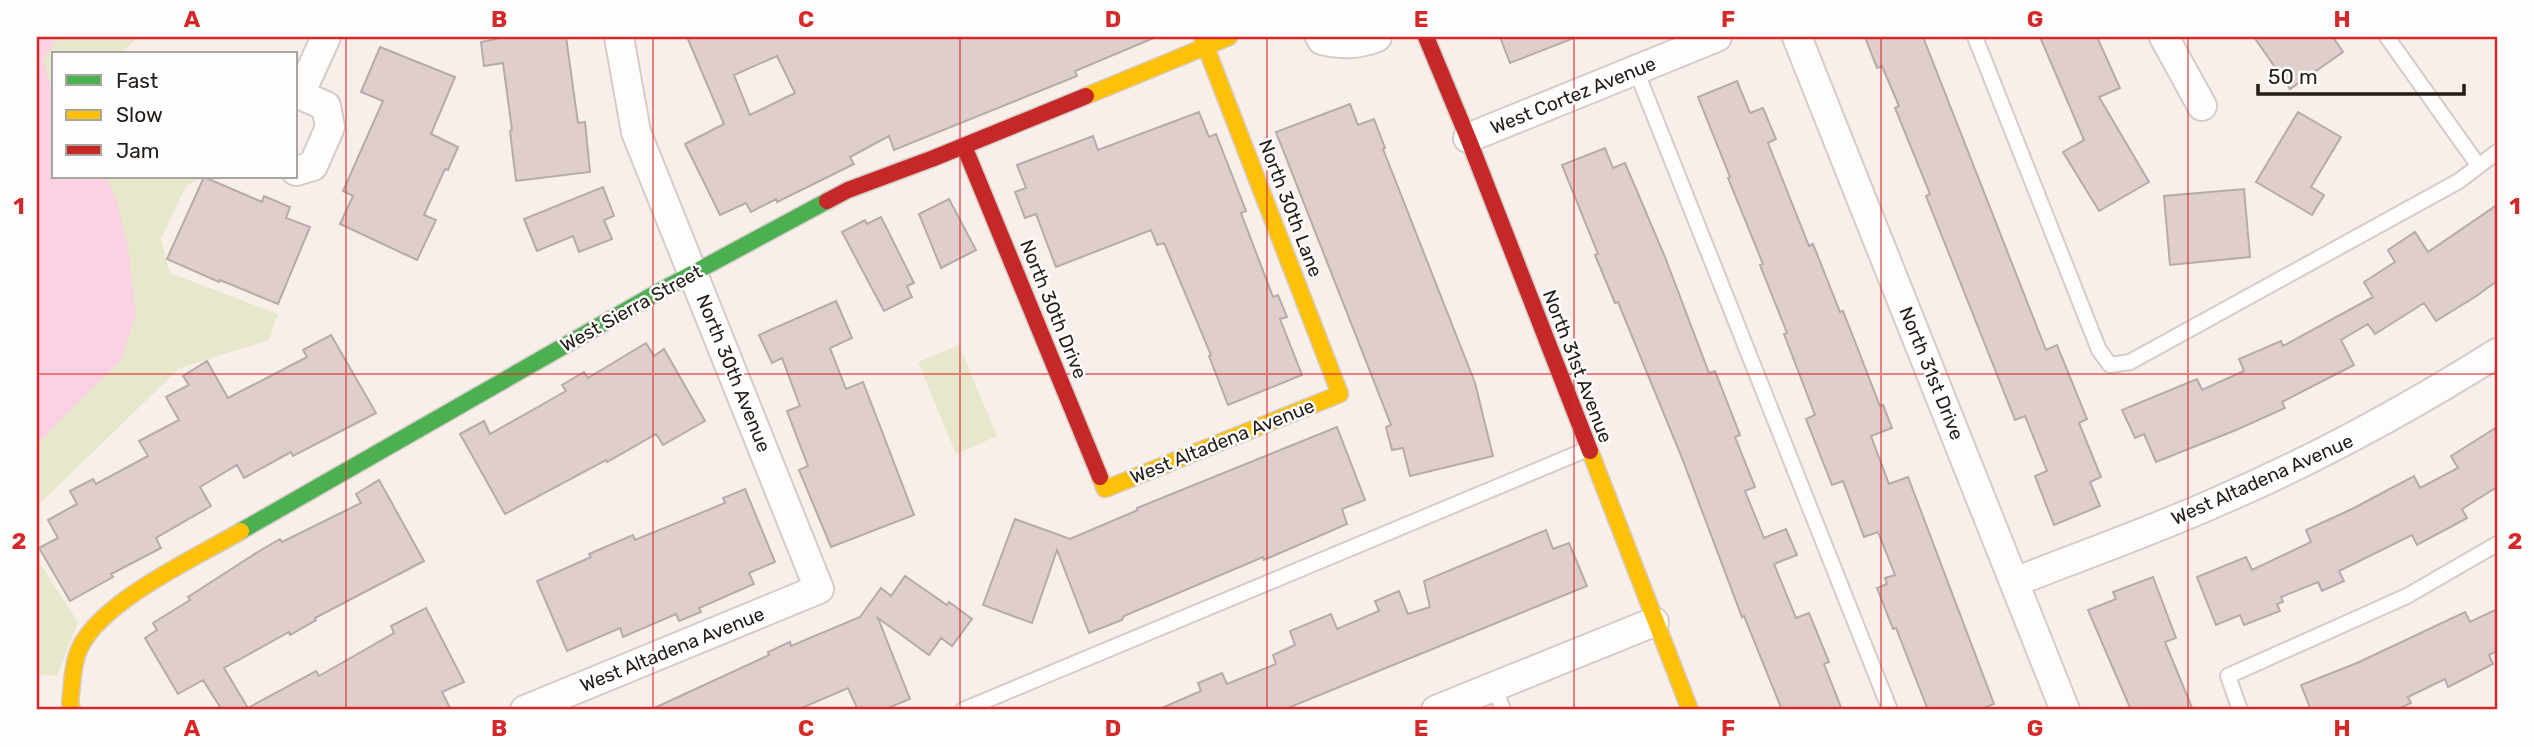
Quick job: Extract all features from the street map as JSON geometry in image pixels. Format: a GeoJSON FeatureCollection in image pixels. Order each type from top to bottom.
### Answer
{"type":"FeatureCollection","features":[{"type":"Feature","properties":{"kind":"street"},"geometry":{"type":"LineString","coordinates":[[298,170],[313,166],[330,127],[326,106],[298,93],[326,37]]}},
{"type":"Feature","properties":{"kind":"street","name":"North 30th Avenue"},"geometry":{"type":"LineString","coordinates":[[619,37],[636,132],[819,589]]}},
{"type":"Feature","properties":{"kind":"street","name":"West Sierra Street"},"geometry":{"type":"LineString","coordinates":[[72,710],[70,703],[77,654],[95,623],[125,598],[694,272],[848,190],[964,146],[1204,41],[1229,37]]}},
{"type":"Feature","properties":{"kind":"street"},"geometry":{"type":"LineString","coordinates":[[1320,37],[1340,45],[1377,37]]}},
{"type":"Feature","properties":{"kind":"street","name":"North 31st Avenue"},"geometry":{"type":"LineString","coordinates":[[1426,37],[1468,138],[1690,710]]}},
{"type":"Feature","properties":{"kind":"street","name":"West Cortez Avenue"},"geometry":{"type":"LineString","coordinates":[[1468,138],[1717,37]]}},
{"type":"Feature","properties":{"kind":"street","name":"North 31st Drive"},"geometry":{"type":"LineString","coordinates":[[1797,37],[2065,710]]}},
{"type":"Feature","properties":{"kind":"street"},"geometry":{"type":"LineString","coordinates":[[2164,37],[2202,106]]}},
{"type":"Feature","properties":{"kind":"street","name":"North 30th Lane"},"geometry":{"type":"LineString","coordinates":[[1204,41],[1340,394]]}},
{"type":"Feature","properties":{"kind":"street","name":"North 30th Drive"},"geometry":{"type":"LineString","coordinates":[[964,146],[1104,489]]}},
{"type":"Feature","properties":{"kind":"street","name":"West Altadena Avenue"},"geometry":{"type":"LineString","coordinates":[[2015,582],[2217,502],[2293,467],[2364,432],[2497,353]]}},
{"type":"Feature","properties":{"kind":"street","name":"West Altadena Avenue"},"geometry":{"type":"LineString","coordinates":[[1104,489],[1340,394]]}},
{"type":"Feature","properties":{"kind":"street","name":"West Altadena Avenue"},"geometry":{"type":"LineString","coordinates":[[525,710],[819,589]]}},
{"type":"Feature","properties":{"kind":"street"},"geometry":{"type":"LineString","coordinates":[[1436,710],[1498,698],[1654,622]]}},
{"type":"Feature","properties":{"kind":"lane"},"geometry":{"type":"LineString","coordinates":[[1975,37],[2099,350],[2110,365],[2130,362],[2459,181],[2497,152]]}},
{"type":"Feature","properties":{"kind":"lane"},"geometry":{"type":"LineString","coordinates":[[2387,37],[2478,165]]}},
{"type":"Feature","properties":{"kind":"lane"},"geometry":{"type":"LineString","coordinates":[[1636,70],[1890,710]]}},
{"type":"Feature","properties":{"kind":"lane"},"geometry":{"type":"LineString","coordinates":[[963,710],[1588,449]]}},
{"type":"Feature","properties":{"kind":"lane"},"geometry":{"type":"LineString","coordinates":[[2240,710],[2228,676],[2407,596],[2497,544]]}},
{"type":"Feature","properties":{"kind":"green space"},"geometry":{"type":"Polygon","coordinates":[[[37,37],[139,37],[121,52],[52,52],[52,178],[202,178],[186,186],[161,239],[170,273],[278,314],[269,340],[180,368],[37,506],[37,37]]]}},
{"type":"Feature","properties":{"kind":"green space"},"geometry":{"type":"Polygon","coordinates":[[[959,345],[997,436],[956,454],[918,362],[959,345]]]}},
{"type":"Feature","properties":{"kind":"green space"},"geometry":{"type":"Polygon","coordinates":[[[37,559],[78,622],[57,676],[37,674],[37,559]]]}},
{"type":"Feature","properties":{"kind":"shaded area"},"geometry":{"type":"Polygon","coordinates":[[[37,37],[59,37],[43,60],[52,88],[52,178],[106,178],[117,201],[128,248],[136,314],[121,360],[37,444],[37,37]]]}},
{"type":"Feature","properties":{"kind":"building"},"geometry":{"type":"Polygon","coordinates":[[[495,37],[566,37],[578,123],[585,122],[590,172],[516,181],[503,63],[484,66],[481,42],[496,39],[495,37]]]}},
{"type":"Feature","properties":{"kind":"building"},"geometry":{"type":"Polygon","coordinates":[[[687,37],[1156,37],[1075,71],[1077,76],[894,150],[889,136],[850,157],[854,164],[751,212],[746,203],[720,215],[685,144],[724,124],[687,37]],[[777,56],[734,75],[750,115],[795,93],[777,56]]]}},
{"type":"Feature","properties":{"kind":"building"},"geometry":{"type":"Polygon","coordinates":[[[1500,37],[1574,37],[1574,38],[1510,63],[1500,37]]]}},
{"type":"Feature","properties":{"kind":"building"},"geometry":{"type":"Polygon","coordinates":[[[1865,37],[1923,37],[2046,350],[2057,345],[2087,419],[2079,423],[2101,477],[2090,482],[2100,506],[2054,525],[2035,476],[2047,471],[2025,416],[2015,420],[1926,196],[1930,194],[1895,108],[1899,106],[1882,66],[1877,68],[1865,37]]]}},
{"type":"Feature","properties":{"kind":"building"},"geometry":{"type":"Polygon","coordinates":[[[2040,37],[2097,37],[2120,88],[2099,97],[2149,182],[2099,211],[2063,152],[2084,140],[2040,37]]]}},
{"type":"Feature","properties":{"kind":"building"},"geometry":{"type":"Polygon","coordinates":[[[2254,37],[2333,37],[2343,52],[2290,89],[2254,37]]]}},
{"type":"Feature","properties":{"kind":"building"},"geometry":{"type":"Polygon","coordinates":[[[380,47],[455,77],[431,134],[458,147],[424,215],[436,220],[417,260],[340,224],[353,196],[343,191],[383,101],[361,92],[380,47]]]}},
{"type":"Feature","properties":{"kind":"building"},"geometry":{"type":"Polygon","coordinates":[[[1737,81],[1750,113],[1763,108],[1776,139],[1768,143],[1809,246],[1813,244],[1840,312],[1843,311],[1880,406],[1883,405],[1892,428],[1871,436],[1889,484],[1908,477],[1994,704],[1978,710],[1928,710],[1896,628],[1893,629],[1877,588],[1887,584],[1885,578],[1895,575],[1878,532],[1864,537],[1843,481],[1832,485],[1806,419],[1815,415],[1784,334],[1787,333],[1698,97],[1737,81]]]}},
{"type":"Feature","properties":{"kind":"building"},"geometry":{"type":"Polygon","coordinates":[[[1350,104],[1358,125],[1374,119],[1385,148],[1383,149],[1475,383],[1493,456],[1410,476],[1403,448],[1392,450],[1386,427],[1391,425],[1276,132],[1350,104]]]}},
{"type":"Feature","properties":{"kind":"building"},"geometry":{"type":"Polygon","coordinates":[[[1199,112],[1209,137],[1216,134],[1246,211],[1241,213],[1273,297],[1278,295],[1287,317],[1280,319],[1302,375],[1228,405],[1209,356],[1211,355],[1164,243],[1157,245],[1151,230],[1056,267],[1036,214],[1025,218],[1015,192],[1026,188],[1017,165],[1093,136],[1098,150],[1199,112]]]}},
{"type":"Feature","properties":{"kind":"building"},"geometry":{"type":"Polygon","coordinates":[[[2298,112],[2341,137],[2311,187],[2324,195],[2312,215],[2256,182],[2298,112]]]}},
{"type":"Feature","properties":{"kind":"building"},"geometry":{"type":"Polygon","coordinates":[[[1605,148],[1613,168],[1625,163],[1665,257],[1709,373],[1715,371],[1740,435],[1735,437],[1755,487],[1745,491],[1764,538],[1786,529],[1797,555],[1774,564],[1796,618],[1809,613],[1829,662],[1824,664],[1842,710],[1782,710],[1744,616],[1742,617],[1682,458],[1618,302],[1615,303],[1595,255],[1598,254],[1562,165],[1605,148]]]}},
{"type":"Feature","properties":{"kind":"building"},"geometry":{"type":"Polygon","coordinates":[[[204,178],[262,202],[264,196],[290,207],[286,218],[310,227],[278,304],[167,259],[204,178]]]}},
{"type":"Feature","properties":{"kind":"building"},"geometry":{"type":"Polygon","coordinates":[[[603,187],[614,216],[604,220],[612,239],[579,252],[573,236],[537,251],[524,219],[603,187]]]}},
{"type":"Feature","properties":{"kind":"building"},"geometry":{"type":"Polygon","coordinates":[[[2244,189],[2250,257],[2170,265],[2164,196],[2244,189]]]}},
{"type":"Feature","properties":{"kind":"building"},"geometry":{"type":"Polygon","coordinates":[[[949,199],[976,250],[941,268],[919,214],[949,199]]]}},
{"type":"Feature","properties":{"kind":"building"},"geometry":{"type":"Polygon","coordinates":[[[2497,205],[2497,281],[2475,297],[2436,321],[2424,303],[2375,334],[2368,324],[2341,340],[2354,365],[2282,402],[2285,408],[2236,430],[2156,462],[2144,434],[2135,438],[2122,410],[2197,379],[2202,390],[2244,371],[2239,359],[2281,341],[2283,346],[2373,297],[2364,282],[2395,262],[2388,250],[2415,232],[2428,252],[2497,205]]]}},
{"type":"Feature","properties":{"kind":"building"},"geometry":{"type":"Polygon","coordinates":[[[881,217],[914,283],[907,286],[912,297],[884,311],[842,232],[865,220],[867,224],[881,217]]]}},
{"type":"Feature","properties":{"kind":"building"},"geometry":{"type":"Polygon","coordinates":[[[836,301],[852,338],[830,348],[846,389],[863,382],[914,515],[831,547],[799,470],[808,466],[787,411],[800,406],[782,358],[772,363],[759,335],[836,301]]]}},
{"type":"Feature","properties":{"kind":"building"},"geometry":{"type":"Polygon","coordinates":[[[331,335],[376,413],[293,456],[291,452],[244,478],[237,465],[200,487],[211,506],[156,538],[161,548],[111,574],[113,577],[70,601],[39,548],[58,538],[48,520],[77,504],[70,491],[93,479],[96,484],[148,456],[139,441],[179,420],[166,397],[189,385],[183,376],[207,361],[228,398],[307,357],[303,350],[331,335]]]}},
{"type":"Feature","properties":{"kind":"building"},"geometry":{"type":"Polygon","coordinates":[[[646,343],[654,356],[664,349],[705,421],[663,445],[656,434],[505,514],[460,434],[484,421],[490,434],[566,391],[562,385],[584,372],[588,378],[646,343]]]}},
{"type":"Feature","properties":{"kind":"building"},"geometry":{"type":"Polygon","coordinates":[[[1337,427],[1365,500],[1342,509],[1347,524],[1264,560],[1263,557],[1089,633],[1057,550],[1032,623],[983,605],[1015,519],[1070,539],[1138,510],[1137,508],[1337,427]]]}},
{"type":"Feature","properties":{"kind":"building"},"geometry":{"type":"Polygon","coordinates":[[[2497,427],[2497,487],[2462,509],[2467,518],[2417,545],[2412,535],[2339,571],[2344,581],[2322,591],[2318,582],[2281,597],[2283,602],[2277,604],[2280,611],[2244,625],[2240,615],[2216,625],[2197,577],[2246,557],[2252,570],[2311,542],[2306,530],[2414,476],[2420,488],[2458,468],[2451,456],[2497,427]]]}},
{"type":"Feature","properties":{"kind":"building"},"geometry":{"type":"Polygon","coordinates":[[[379,480],[424,561],[224,668],[248,708],[316,671],[319,676],[394,633],[391,626],[426,608],[464,682],[442,692],[451,710],[222,710],[203,680],[178,694],[145,638],[157,630],[153,623],[190,600],[188,597],[280,539],[282,542],[361,503],[356,494],[379,480]]]}},
{"type":"Feature","properties":{"kind":"building"},"geometry":{"type":"Polygon","coordinates":[[[745,489],[775,562],[749,573],[754,584],[699,608],[701,612],[679,621],[676,614],[623,637],[620,628],[567,651],[537,581],[633,535],[635,540],[725,503],[723,498],[745,489]]]}},
{"type":"Feature","properties":{"kind":"building"},"geometry":{"type":"Polygon","coordinates":[[[1546,530],[1553,549],[1569,543],[1587,586],[1283,710],[1157,710],[1201,691],[1198,683],[1222,673],[1227,684],[1276,664],[1273,655],[1295,645],[1290,631],[1331,614],[1337,629],[1379,611],[1375,601],[1399,591],[1408,614],[1430,607],[1424,581],[1546,530]]]}},
{"type":"Feature","properties":{"kind":"building"},"geometry":{"type":"Polygon","coordinates":[[[905,576],[972,619],[952,646],[941,638],[929,655],[878,618],[910,699],[883,710],[858,710],[848,688],[797,710],[650,710],[769,655],[768,652],[790,642],[791,646],[860,617],[881,588],[891,596],[905,576]]]}},
{"type":"Feature","properties":{"kind":"building"},"geometry":{"type":"Polygon","coordinates":[[[2153,577],[2176,638],[2165,642],[2193,710],[2131,710],[2088,610],[2116,599],[2113,592],[2153,577]]]}},
{"type":"Feature","properties":{"kind":"building"},"geometry":{"type":"Polygon","coordinates":[[[2497,609],[2497,651],[2489,655],[2493,664],[2448,687],[2445,679],[2408,697],[2411,703],[2396,710],[2311,710],[2301,685],[2357,663],[2465,612],[2470,622],[2497,609]]]}},
{"type":"Feature","properties":{"kind":"traffic: fast"},"geometry":{"type":"LineString","coordinates":[[241,531],[660,291],[827,201]]}},
{"type":"Feature","properties":{"kind":"traffic: slow"},"geometry":{"type":"LineString","coordinates":[[1100,477],[1105,489],[1340,394],[1202,37]]}},
{"type":"Feature","properties":{"kind":"traffic: slow"},"geometry":{"type":"LineString","coordinates":[[1086,96],[1229,37]]}},
{"type":"Feature","properties":{"kind":"traffic: slow"},"geometry":{"type":"LineString","coordinates":[[1590,451],[1690,710]]}},
{"type":"Feature","properties":{"kind":"traffic: slow"},"geometry":{"type":"LineString","coordinates":[[72,710],[70,703],[77,655],[87,636],[103,618],[148,584],[241,531]]}},
{"type":"Feature","properties":{"kind":"traffic: jam"},"geometry":{"type":"LineString","coordinates":[[1426,37],[1590,451]]}},
{"type":"Feature","properties":{"kind":"traffic: jam"},"geometry":{"type":"LineString","coordinates":[[827,201],[848,190],[1086,96]]}},
{"type":"Feature","properties":{"kind":"traffic: jam"},"geometry":{"type":"LineString","coordinates":[[964,146],[1100,477]]}}]}
